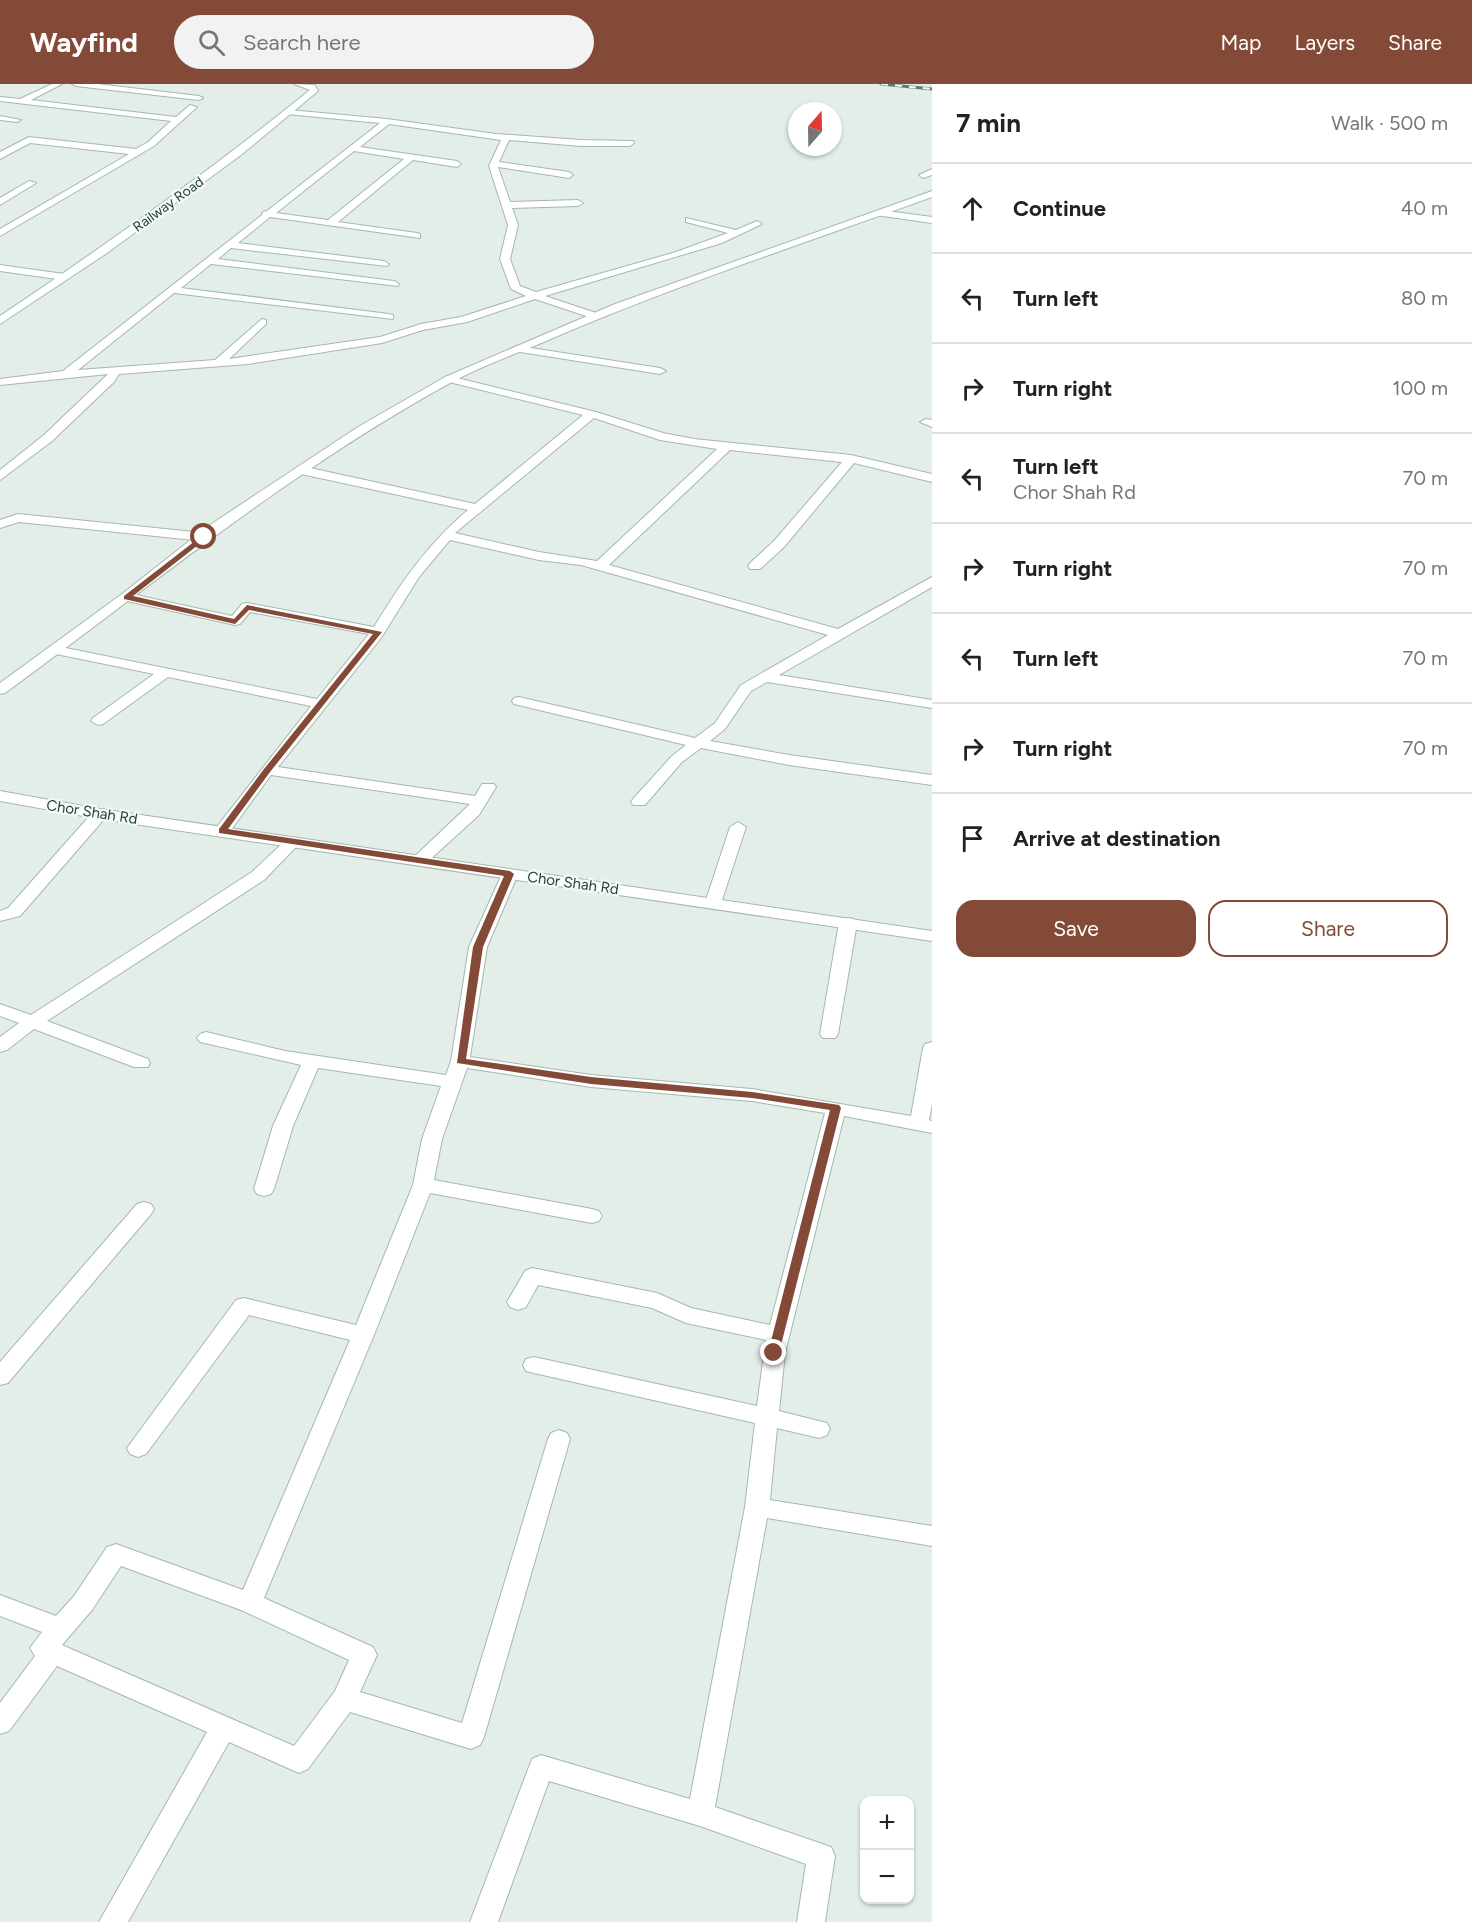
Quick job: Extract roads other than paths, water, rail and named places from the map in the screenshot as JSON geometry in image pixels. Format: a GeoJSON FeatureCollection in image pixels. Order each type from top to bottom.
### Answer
{"type":"FeatureCollection","features":[{"type":"Feature","properties":{"kind":"street"},"geometry":{"type":"LineString","coordinates":[[21,101],[58,84]]}},
{"type":"Feature","properties":{"kind":"street"},"geometry":{"type":"LineString","coordinates":[[76,84],[199,98]]}},
{"type":"Feature","properties":{"kind":"street","name":"Railway Road"},"geometry":{"type":"LineString","coordinates":[[0,321],[209,174],[314,91],[312,87],[298,84]]}},
{"type":"Feature","properties":{"kind":"street"},"geometry":{"type":"LineString","coordinates":[[139,116],[175,95]]}},
{"type":"Feature","properties":{"kind":"street"},"geometry":{"type":"LineString","coordinates":[[0,99],[176,119]]}},
{"type":"Feature","properties":{"kind":"street"},"geometry":{"type":"LineString","coordinates":[[0,233],[138,152],[170,129],[176,119],[193,107]]}},
{"type":"Feature","properties":{"kind":"street"},"geometry":{"type":"LineString","coordinates":[[289,112],[387,121],[506,138],[601,144],[630,142]]}},
{"type":"Feature","properties":{"kind":"street"},"geometry":{"type":"LineString","coordinates":[[0,118],[16,120]]}},
{"type":"Feature","properties":{"kind":"street"},"geometry":{"type":"LineString","coordinates":[[66,374],[266,214],[387,121]]}},
{"type":"Feature","properties":{"kind":"street"},"geometry":{"type":"LineString","coordinates":[[506,138],[494,165],[513,225],[505,259],[515,281],[515,287],[595,316]]}},
{"type":"Feature","properties":{"kind":"street"},"geometry":{"type":"LineString","coordinates":[[0,156],[29,140],[138,152]]}},
{"type":"Feature","properties":{"kind":"street"},"geometry":{"type":"LineString","coordinates":[[8,142],[24,143]]}},
{"type":"Feature","properties":{"kind":"street"},"geometry":{"type":"LineString","coordinates":[[351,148],[457,164]]}},
{"type":"Feature","properties":{"kind":"street"},"geometry":{"type":"LineString","coordinates":[[330,223],[411,157]]}},
{"type":"Feature","properties":{"kind":"street"},"geometry":{"type":"LineString","coordinates":[[494,165],[569,175]]}},
{"type":"Feature","properties":{"kind":"street"},"geometry":{"type":"LineString","coordinates":[[0,202],[32,183]]}},
{"type":"Feature","properties":{"kind":"street"},"geometry":{"type":"LineString","coordinates":[[0,690],[127,597],[204,537],[391,411],[449,379],[595,316],[693,278],[932,194]]}},
{"type":"Feature","properties":{"kind":"street"},"geometry":{"type":"LineString","coordinates":[[506,205],[578,203]]}},
{"type":"Feature","properties":{"kind":"street"},"geometry":{"type":"LineString","coordinates":[[879,213],[932,220]]}},
{"type":"Feature","properties":{"kind":"street"},"geometry":{"type":"LineString","coordinates":[[266,214],[417,236]]}},
{"type":"Feature","properties":{"kind":"street"},"geometry":{"type":"LineString","coordinates":[[689,220],[736,233]]}},
{"type":"Feature","properties":{"kind":"street"},"geometry":{"type":"LineString","coordinates":[[0,382],[66,374],[218,363],[382,340],[421,327],[463,320],[535,296],[679,254],[757,224]]}},
{"type":"Feature","properties":{"kind":"street"},"geometry":{"type":"LineString","coordinates":[[228,245],[384,264]]}},
{"type":"Feature","properties":{"kind":"street"},"geometry":{"type":"LineString","coordinates":[[208,261],[394,284]]}},
{"type":"Feature","properties":{"kind":"street"},"geometry":{"type":"LineString","coordinates":[[0,268],[64,277]]}},
{"type":"Feature","properties":{"kind":"street"},"geometry":{"type":"LineString","coordinates":[[171,290],[389,317]]}},
{"type":"Feature","properties":{"kind":"street"},"geometry":{"type":"LineString","coordinates":[[218,363],[262,322]]}},
{"type":"Feature","properties":{"kind":"street"},"geometry":{"type":"LineString","coordinates":[[518,350],[660,371]]}},
{"type":"Feature","properties":{"kind":"street"},"geometry":{"type":"LineString","coordinates":[[0,476],[48,438],[110,380],[115,371]]}},
{"type":"Feature","properties":{"kind":"street"},"geometry":{"type":"LineString","coordinates":[[449,379],[592,414],[660,436],[726,447],[851,459],[932,478]]}},
{"type":"Feature","properties":{"kind":"street"},"geometry":{"type":"LineString","coordinates":[[222,831],[267,770],[378,632],[413,575],[446,535],[502,486],[592,414]]}},
{"type":"Feature","properties":{"kind":"street"},"geometry":{"type":"LineString","coordinates":[[600,566],[726,447]]}},
{"type":"Feature","properties":{"kind":"street"},"geometry":{"type":"LineString","coordinates":[[756,566],[779,544],[851,459]]}},
{"type":"Feature","properties":{"kind":"street"},"geometry":{"type":"LineString","coordinates":[[301,470],[478,508]]}},
{"type":"Feature","properties":{"kind":"street"},"geometry":{"type":"LineString","coordinates":[[0,524],[18,518],[204,537]]}},
{"type":"Feature","properties":{"kind":"street"},"geometry":{"type":"LineString","coordinates":[[446,535],[539,556],[582,561],[840,634]]}},
{"type":"Feature","properties":{"kind":"street"},"geometry":{"type":"LineString","coordinates":[[639,802],[677,759],[720,726],[746,688],[932,581]]}},
{"type":"Feature","properties":{"kind":"street"},"geometry":{"type":"LineString","coordinates":[[127,597],[235,621],[247,607],[378,632]]}},
{"type":"Feature","properties":{"kind":"street"},"geometry":{"type":"LineString","coordinates":[[56,650],[322,704]]}},
{"type":"Feature","properties":{"kind":"street"},"geometry":{"type":"LineString","coordinates":[[98,722],[165,672]]}},
{"type":"Feature","properties":{"kind":"street"},"geometry":{"type":"LineString","coordinates":[[764,677],[932,704]]}},
{"type":"Feature","properties":{"kind":"street"},"geometry":{"type":"LineString","coordinates":[[519,701],[699,743],[789,760],[932,780]]}},
{"type":"Feature","properties":{"kind":"street"},"geometry":{"type":"LineString","coordinates":[[267,770],[484,794],[473,812],[420,861]]}},
{"type":"Feature","properties":{"kind":"street","name":"Chor Shah Rd"},"geometry":{"type":"LineString","coordinates":[[0,796],[100,814],[932,936]]}},
{"type":"Feature","properties":{"kind":"street"},"geometry":{"type":"LineString","coordinates":[[0,916],[14,912],[100,814]]}},
{"type":"Feature","properties":{"kind":"street"},"geometry":{"type":"LineString","coordinates":[[712,903],[738,827]]}},
{"type":"Feature","properties":{"kind":"street"},"geometry":{"type":"LineString","coordinates":[[0,1047],[34,1021],[258,876],[294,842]]}},
{"type":"Feature","properties":{"kind":"street"},"geometry":{"type":"LineString","coordinates":[[250,1603],[363,1335],[423,1185],[432,1139],[460,1061],[478,947],[510,874]]}},
{"type":"Feature","properties":{"kind":"street"},"geometry":{"type":"LineString","coordinates":[[829,1035],[848,923]]}},
{"type":"Feature","properties":{"kind":"street"},"geometry":{"type":"LineString","coordinates":[[0,1010],[141,1063]]}},
{"type":"Feature","properties":{"kind":"street"},"geometry":{"type":"LineString","coordinates":[[206,1038],[312,1061],[453,1082]]}},
{"type":"Feature","properties":{"kind":"street"},"geometry":{"type":"LineString","coordinates":[[460,1061],[591,1081],[752,1095],[836,1108],[925,1126],[932,1048]]}},
{"type":"Feature","properties":{"kind":"street"},"geometry":{"type":"LineString","coordinates":[[264,1189],[283,1126],[312,1061]]}},
{"type":"Feature","properties":{"kind":"street"},"geometry":{"type":"LineString","coordinates":[[700,1814],[757,1507],[774,1353],[836,1108]]}},
{"type":"Feature","properties":{"kind":"street"},"geometry":{"type":"LineString","coordinates":[[423,1185],[592,1216]]}},
{"type":"Feature","properties":{"kind":"street"},"geometry":{"type":"LineString","coordinates":[[0,1377],[144,1209]]}},
{"type":"Feature","properties":{"kind":"street"},"geometry":{"type":"LineString","coordinates":[[519,1302],[532,1276],[657,1300],[686,1315],[778,1335]]}},
{"type":"Feature","properties":{"kind":"street"},"geometry":{"type":"LineString","coordinates":[[138,1448],[244,1306],[363,1335]]}},
{"type":"Feature","properties":{"kind":"street"},"geometry":{"type":"LineString","coordinates":[[534,1365],[766,1419],[819,1429]]}},
{"type":"Feature","properties":{"kind":"street"},"geometry":{"type":"LineString","coordinates":[[344,1699],[471,1737],[560,1439]]}},
{"type":"Feature","properties":{"kind":"street"},"geometry":{"type":"LineString","coordinates":[[757,1507],[932,1536]]}},
{"type":"Feature","properties":{"kind":"street"},"geometry":{"type":"LineString","coordinates":[[116,1554],[250,1603],[364,1654],[344,1699],[299,1761],[43,1648],[61,1628],[83,1603],[116,1554]]}},
{"type":"Feature","properties":{"kind":"street"},"geometry":{"type":"LineString","coordinates":[[0,1605],[61,1628]]}},
{"type":"Feature","properties":{"kind":"street"},"geometry":{"type":"LineString","coordinates":[[0,1723],[53,1652]]}},
{"type":"Feature","properties":{"kind":"street"},"geometry":{"type":"LineString","coordinates":[[113,1922],[223,1728]]}},
{"type":"Feature","properties":{"kind":"street"},"geometry":{"type":"LineString","coordinates":[[484,1922],[541,1767],[700,1814],[821,1856],[811,1922]]}},
{"type":"Feature","properties":{"kind":"railway"},"geometry":{"type":"LineString","coordinates":[[881,84],[932,89]]}}]}
